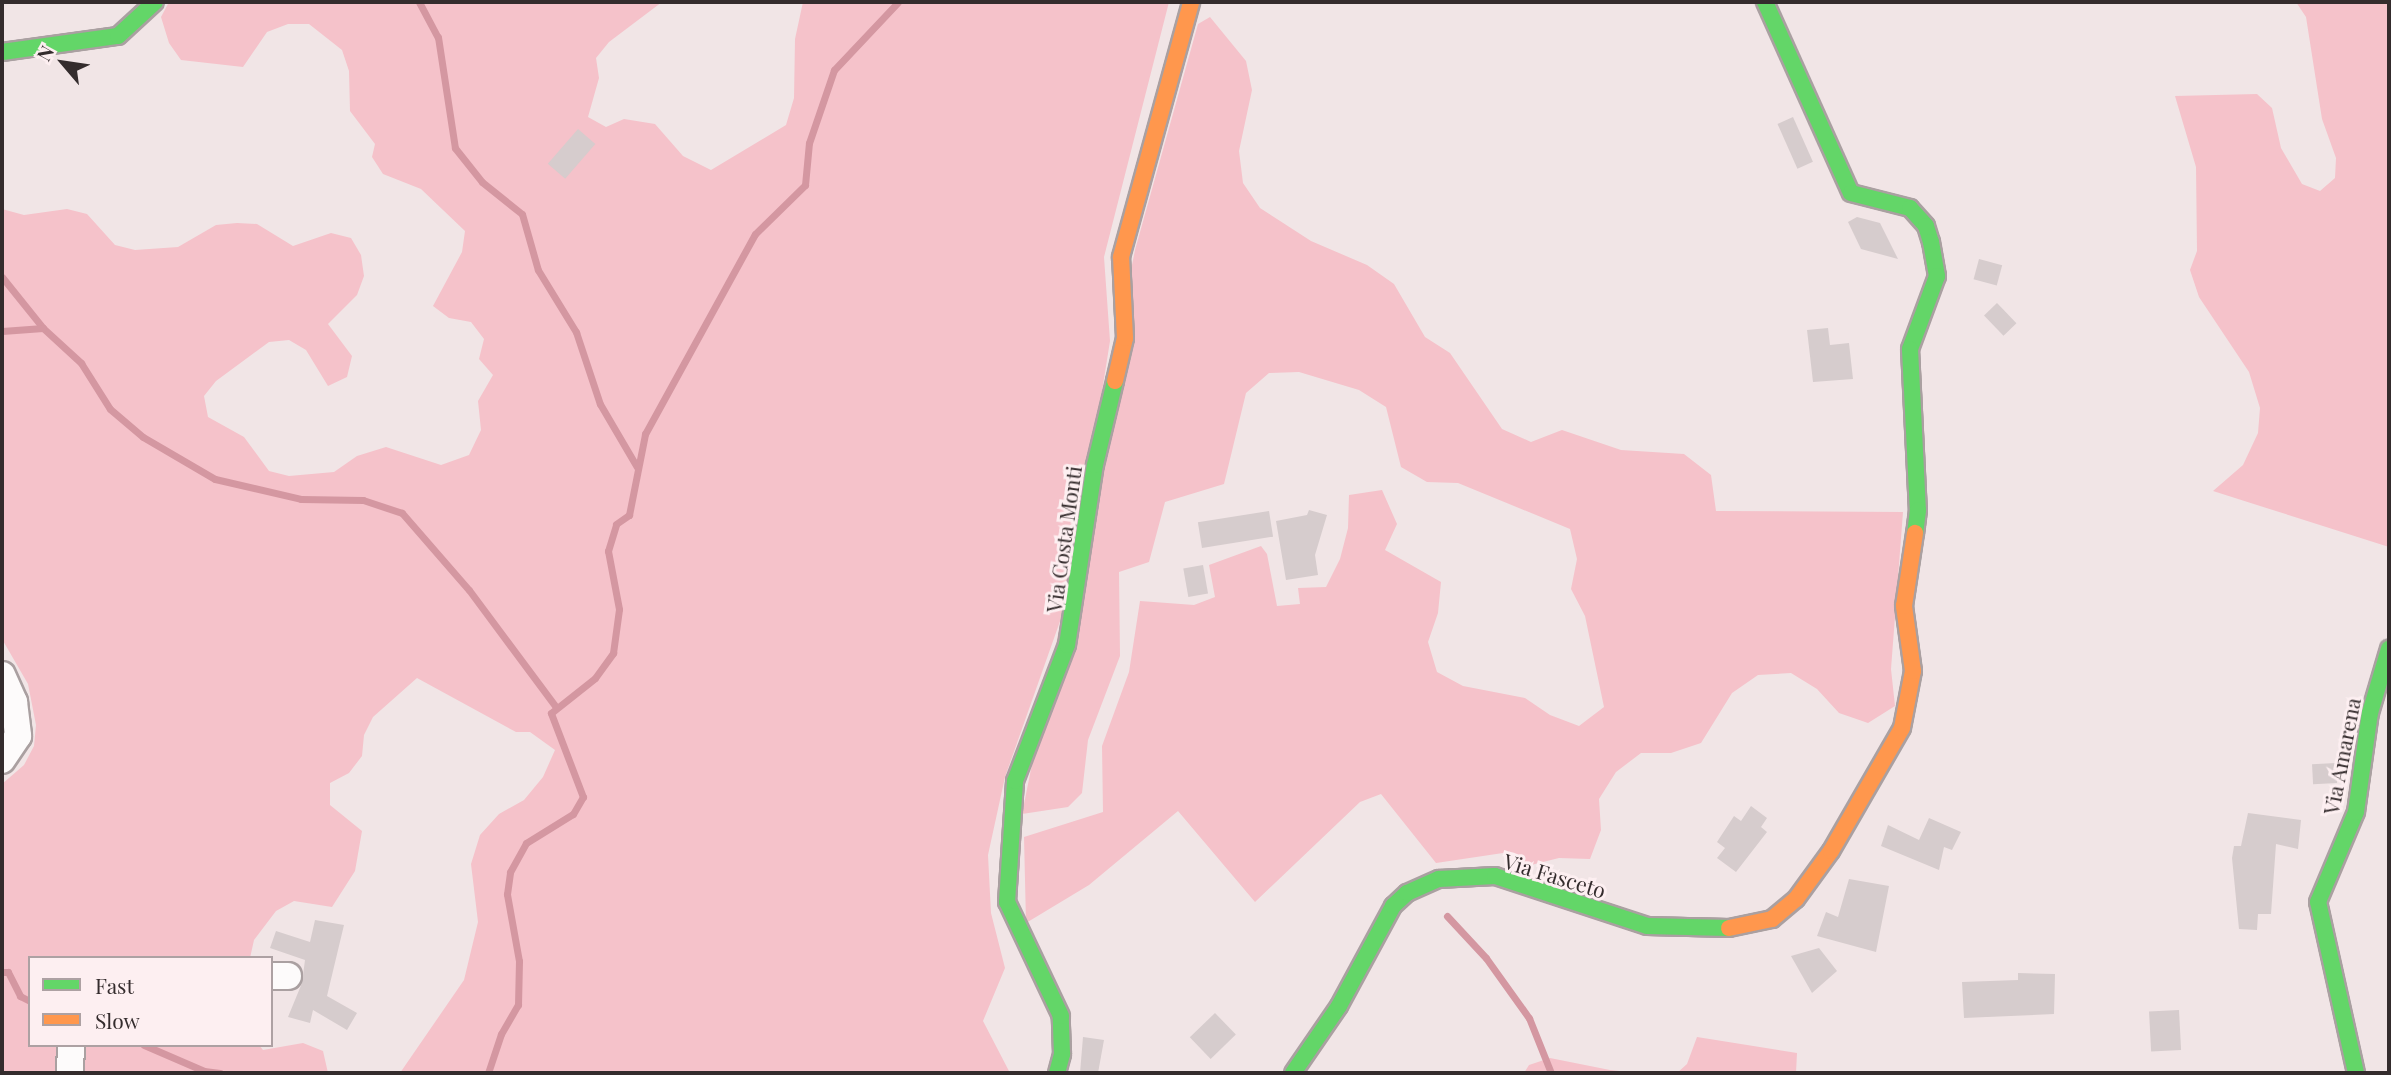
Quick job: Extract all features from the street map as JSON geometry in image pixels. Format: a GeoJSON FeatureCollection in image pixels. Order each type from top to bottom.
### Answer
{"type":"FeatureCollection","features":[{"type":"Feature","properties":{"kind":"street"},"geometry":{"type":"LineString","coordinates":[[2,52],[118,36],[145,16],[155,2]]}},
{"type":"Feature","properties":{"kind":"street","name":"Via Costa Monti"},"geometry":{"type":"LineString","coordinates":[[1058,1073],[1062,1054],[1061,1016],[1007,902],[1015,781],[1068,645],[1095,465],[1125,338],[1121,257],[1191,2]]}},
{"type":"Feature","properties":{"kind":"street","name":"Via Fasceto"},"geometry":{"type":"LineString","coordinates":[[1293,1073],[1339,1006],[1392,906],[1424,884],[1457,875],[1495,876],[1647,926],[1741,929],[1786,910],[1831,851],[1902,728],[1913,671],[1904,606],[1918,510],[1910,349],[1937,276],[1931,242],[1919,215],[1901,202],[1851,193],[1765,2]]}},
{"type":"Feature","properties":{"kind":"street","name":"Via Amarena"},"geometry":{"type":"LineString","coordinates":[[2356,1073],[2318,902],[2356,812],[2370,713],[2389,649]]}},
{"type":"Feature","properties":{"kind":"street"},"geometry":{"type":"LineString","coordinates":[[2,675],[14,702],[18,736],[2,760]]}},
{"type":"Feature","properties":{"kind":"street"},"geometry":{"type":"LineString","coordinates":[[70,1073],[71,1047]]}},
{"type":"Feature","properties":{"kind":"shaded area"},"geometry":{"type":"Polygon","coordinates":[[[169,2],[662,2],[609,42],[596,58],[599,78],[588,117],[606,127],[624,119],[655,124],[683,156],[711,170],[786,125],[794,98],[795,39],[803,2],[1169,2],[1104,257],[1110,341],[1070,593],[1005,777],[988,855],[991,913],[1005,968],[983,1021],[1010,1073],[400,1073],[464,980],[478,922],[471,864],[480,835],[499,814],[524,800],[543,777],[555,750],[530,732],[516,732],[417,678],[373,717],[364,735],[362,756],[349,773],[330,783],[330,805],[362,831],[355,871],[332,907],[294,901],[276,911],[254,940],[250,956],[28,956],[28,1047],[261,1047],[263,1050],[303,1043],[323,1051],[328,1073],[2,1073],[2,784],[24,765],[34,746],[36,725],[28,684],[2,639],[2,209],[24,215],[67,209],[87,214],[115,245],[135,250],[178,247],[216,225],[237,223],[257,224],[293,246],[331,233],[351,238],[361,255],[364,276],[357,295],[328,324],[352,356],[347,377],[328,386],[306,350],[289,340],[269,342],[216,381],[204,396],[208,417],[244,437],[269,471],[289,476],[334,472],[357,456],[386,447],[441,465],[469,455],[481,430],[478,401],[493,375],[479,359],[484,339],[471,322],[449,318],[433,306],[462,252],[465,231],[421,189],[383,174],[372,157],[375,144],[350,111],[349,71],[342,50],[309,24],[288,24],[267,32],[243,67],[181,60],[169,43],[161,17],[169,2]]]}},
{"type":"Feature","properties":{"kind":"shaded area"},"geometry":{"type":"Polygon","coordinates":[[[2296,2],[2389,2],[2389,547],[2213,491],[2243,465],[2258,433],[2260,408],[2249,372],[2199,297],[2190,270],[2197,251],[2196,167],[2175,96],[2257,94],[2272,108],[2281,148],[2302,184],[2320,191],[2335,178],[2336,158],[2322,119],[2306,17],[2296,2]]]}},
{"type":"Feature","properties":{"kind":"shaded area"},"geometry":{"type":"Polygon","coordinates":[[[1210,17],[1246,61],[1252,90],[1239,151],[1243,183],[1260,208],[1311,241],[1367,265],[1394,284],[1425,337],[1450,353],[1502,429],[1531,442],[1562,430],[1621,450],[1684,454],[1711,475],[1716,511],[1903,512],[1891,669],[1895,706],[1868,723],[1839,713],[1817,689],[1791,673],[1758,675],[1732,693],[1701,743],[1671,753],[1641,753],[1616,772],[1599,799],[1601,830],[1590,859],[1559,858],[1531,865],[1503,853],[1436,863],[1381,794],[1360,802],[1255,902],[1178,811],[1089,885],[1026,923],[1024,837],[1103,812],[1102,746],[1129,672],[1140,601],[1194,605],[1215,597],[1209,565],[1261,546],[1267,554],[1277,606],[1300,604],[1298,588],[1326,587],[1340,559],[1348,528],[1349,495],[1382,490],[1397,524],[1385,550],[1441,582],[1438,613],[1428,642],[1437,672],[1463,686],[1525,698],[1550,715],[1579,726],[1604,707],[1585,616],[1571,589],[1577,559],[1570,529],[1458,483],[1427,482],[1401,467],[1386,407],[1359,390],[1299,372],[1269,373],[1246,393],[1224,484],[1165,502],[1149,562],[1119,572],[1120,656],[1088,740],[1082,793],[1068,807],[1022,814],[1135,250],[1198,24],[1210,17]]]}},
{"type":"Feature","properties":{"kind":"shaded area"},"geometry":{"type":"Polygon","coordinates":[[[1697,1037],[1797,1053],[1796,1073],[1677,1073],[1687,1064],[1697,1037]]]}},
{"type":"Feature","properties":{"kind":"shaded area"},"geometry":{"type":"Polygon","coordinates":[[[1550,1058],[1639,1073],[1524,1073],[1529,1065],[1550,1058]]]}},
{"type":"Feature","properties":{"kind":"building"},"geometry":{"type":"Polygon","coordinates":[[[1793,117],[1813,162],[1797,169],[1777,124],[1793,117]]]}},
{"type":"Feature","properties":{"kind":"building"},"geometry":{"type":"Polygon","coordinates":[[[578,129],[595,144],[565,179],[548,164],[578,129]]]}},
{"type":"Feature","properties":{"kind":"building"},"geometry":{"type":"Polygon","coordinates":[[[1857,217],[1880,223],[1898,259],[1861,249],[1848,222],[1857,217]]]}},
{"type":"Feature","properties":{"kind":"building"},"geometry":{"type":"Polygon","coordinates":[[[1979,259],[2002,265],[1997,285],[1974,279],[1979,259]]]}},
{"type":"Feature","properties":{"kind":"building"},"geometry":{"type":"Polygon","coordinates":[[[1997,303],[2016,323],[2004,336],[1984,316],[1997,303]]]}},
{"type":"Feature","properties":{"kind":"building"},"geometry":{"type":"Polygon","coordinates":[[[1828,328],[1830,345],[1849,343],[1853,379],[1813,382],[1807,330],[1828,328]]]}},
{"type":"Feature","properties":{"kind":"building"},"geometry":{"type":"Polygon","coordinates":[[[1309,510],[1327,515],[1315,555],[1318,575],[1286,580],[1276,521],[1307,515],[1309,510]]]}},
{"type":"Feature","properties":{"kind":"building"},"geometry":{"type":"Polygon","coordinates":[[[1269,511],[1273,537],[1202,548],[1198,522],[1269,511]]]}},
{"type":"Feature","properties":{"kind":"building"},"geometry":{"type":"Polygon","coordinates":[[[1203,565],[1208,594],[1188,597],[1183,568],[1203,565]]]}},
{"type":"Feature","properties":{"kind":"building"},"geometry":{"type":"Polygon","coordinates":[[[2336,763],[2337,783],[2313,784],[2312,764],[2336,763]]]}},
{"type":"Feature","properties":{"kind":"building"},"geometry":{"type":"Polygon","coordinates":[[[1751,806],[1767,818],[1761,827],[1767,832],[1736,872],[1717,858],[1725,848],[1717,842],[1734,816],[1741,821],[1751,806]]]}},
{"type":"Feature","properties":{"kind":"building"},"geometry":{"type":"Polygon","coordinates":[[[2248,813],[2301,820],[2298,849],[2276,844],[2271,914],[2258,914],[2257,930],[2239,929],[2232,858],[2234,846],[2241,846],[2248,813]]]}},
{"type":"Feature","properties":{"kind":"building"},"geometry":{"type":"Polygon","coordinates":[[[1929,818],[1961,832],[1952,850],[1944,847],[1939,870],[1881,846],[1888,825],[1919,840],[1929,818]]]}},
{"type":"Feature","properties":{"kind":"building"},"geometry":{"type":"Polygon","coordinates":[[[1849,879],[1889,886],[1876,952],[1817,936],[1826,912],[1838,917],[1849,879]]]}},
{"type":"Feature","properties":{"kind":"building"},"geometry":{"type":"Polygon","coordinates":[[[315,920],[344,925],[327,996],[357,1013],[347,1030],[313,1010],[310,1023],[288,1017],[302,983],[305,960],[270,948],[276,931],[310,942],[315,920]]]}},
{"type":"Feature","properties":{"kind":"building"},"geometry":{"type":"Polygon","coordinates":[[[1819,948],[1837,971],[1812,993],[1791,956],[1819,948]]]}},
{"type":"Feature","properties":{"kind":"building"},"geometry":{"type":"Polygon","coordinates":[[[2018,973],[2055,974],[2054,1014],[1964,1018],[1962,982],[2018,980],[2018,973]]]}},
{"type":"Feature","properties":{"kind":"building"},"geometry":{"type":"Polygon","coordinates":[[[2179,1010],[2181,1050],[2151,1052],[2149,1012],[2179,1010]]]}},
{"type":"Feature","properties":{"kind":"building"},"geometry":{"type":"Polygon","coordinates":[[[1215,1013],[1236,1035],[1211,1059],[1190,1037],[1215,1013]]]}},
{"type":"Feature","properties":{"kind":"building"},"geometry":{"type":"Polygon","coordinates":[[[1083,1037],[1104,1040],[1098,1073],[1080,1073],[1083,1037]]]}},
{"type":"Feature","properties":{"kind":"waterway"},"geometry":{"type":"LineString","coordinates":[[419,2],[438,37],[455,148],[482,182],[522,214],[538,270],[576,332],[600,404],[637,467]]}},
{"type":"Feature","properties":{"kind":"waterway"},"geometry":{"type":"LineString","coordinates":[[488,1073],[501,1034],[518,1005],[519,961],[507,894],[510,872],[526,843],[573,814],[583,797],[551,713],[595,678],[613,653],[619,609],[608,551],[616,524],[629,515],[645,434],[755,234],[805,185],[809,143],[834,70],[898,2]]}},
{"type":"Feature","properties":{"kind":"waterway"},"geometry":{"type":"LineString","coordinates":[[2,277],[43,328],[81,363],[110,409],[143,437],[215,479],[301,499],[363,500],[402,513],[469,590],[556,707]]}},
{"type":"Feature","properties":{"kind":"waterway"},"geometry":{"type":"LineString","coordinates":[[2,331],[43,328]]}},
{"type":"Feature","properties":{"kind":"waterway"},"geometry":{"type":"LineString","coordinates":[[1447,916],[1486,958],[1529,1018],[1551,1073]]}},
{"type":"Feature","properties":{"kind":"waterway"},"geometry":{"type":"LineString","coordinates":[[2,972],[8,972],[20,996],[28,1000]]}},
{"type":"Feature","properties":{"kind":"waterway"},"geometry":{"type":"LineString","coordinates":[[149,1047],[204,1071],[220,1073]]}},
{"type":"Feature","properties":{"kind":"traffic: fast"},"geometry":{"type":"LineString","coordinates":[[2,52],[118,36],[155,2]]}},
{"type":"Feature","properties":{"kind":"traffic: fast"},"geometry":{"type":"LineString","coordinates":[[1765,2],[1851,193],[1910,208],[1926,226],[1931,242],[1937,276],[1910,349],[1918,510],[1915,533]]}},
{"type":"Feature","properties":{"kind":"traffic: fast"},"geometry":{"type":"LineString","coordinates":[[1057,1073],[1062,1054],[1061,1016],[1007,902],[1015,781],[1067,645],[1095,465],[1115,381]]}},
{"type":"Feature","properties":{"kind":"traffic: fast"},"geometry":{"type":"LineString","coordinates":[[2356,1073],[2318,902],[2356,812],[2370,713],[2389,649]]}},
{"type":"Feature","properties":{"kind":"traffic: fast"},"geometry":{"type":"LineString","coordinates":[[1293,1073],[1339,1006],[1393,906],[1407,893],[1439,879],[1495,876],[1647,926],[1729,928]]}},
{"type":"Feature","properties":{"kind":"traffic: slow"},"geometry":{"type":"LineString","coordinates":[[1115,381],[1125,338],[1121,257],[1191,2]]}},
{"type":"Feature","properties":{"kind":"traffic: slow"},"geometry":{"type":"LineString","coordinates":[[1729,928],[1772,919],[1796,899],[1831,851],[1902,728],[1913,671],[1904,606],[1915,533]]}}]}
